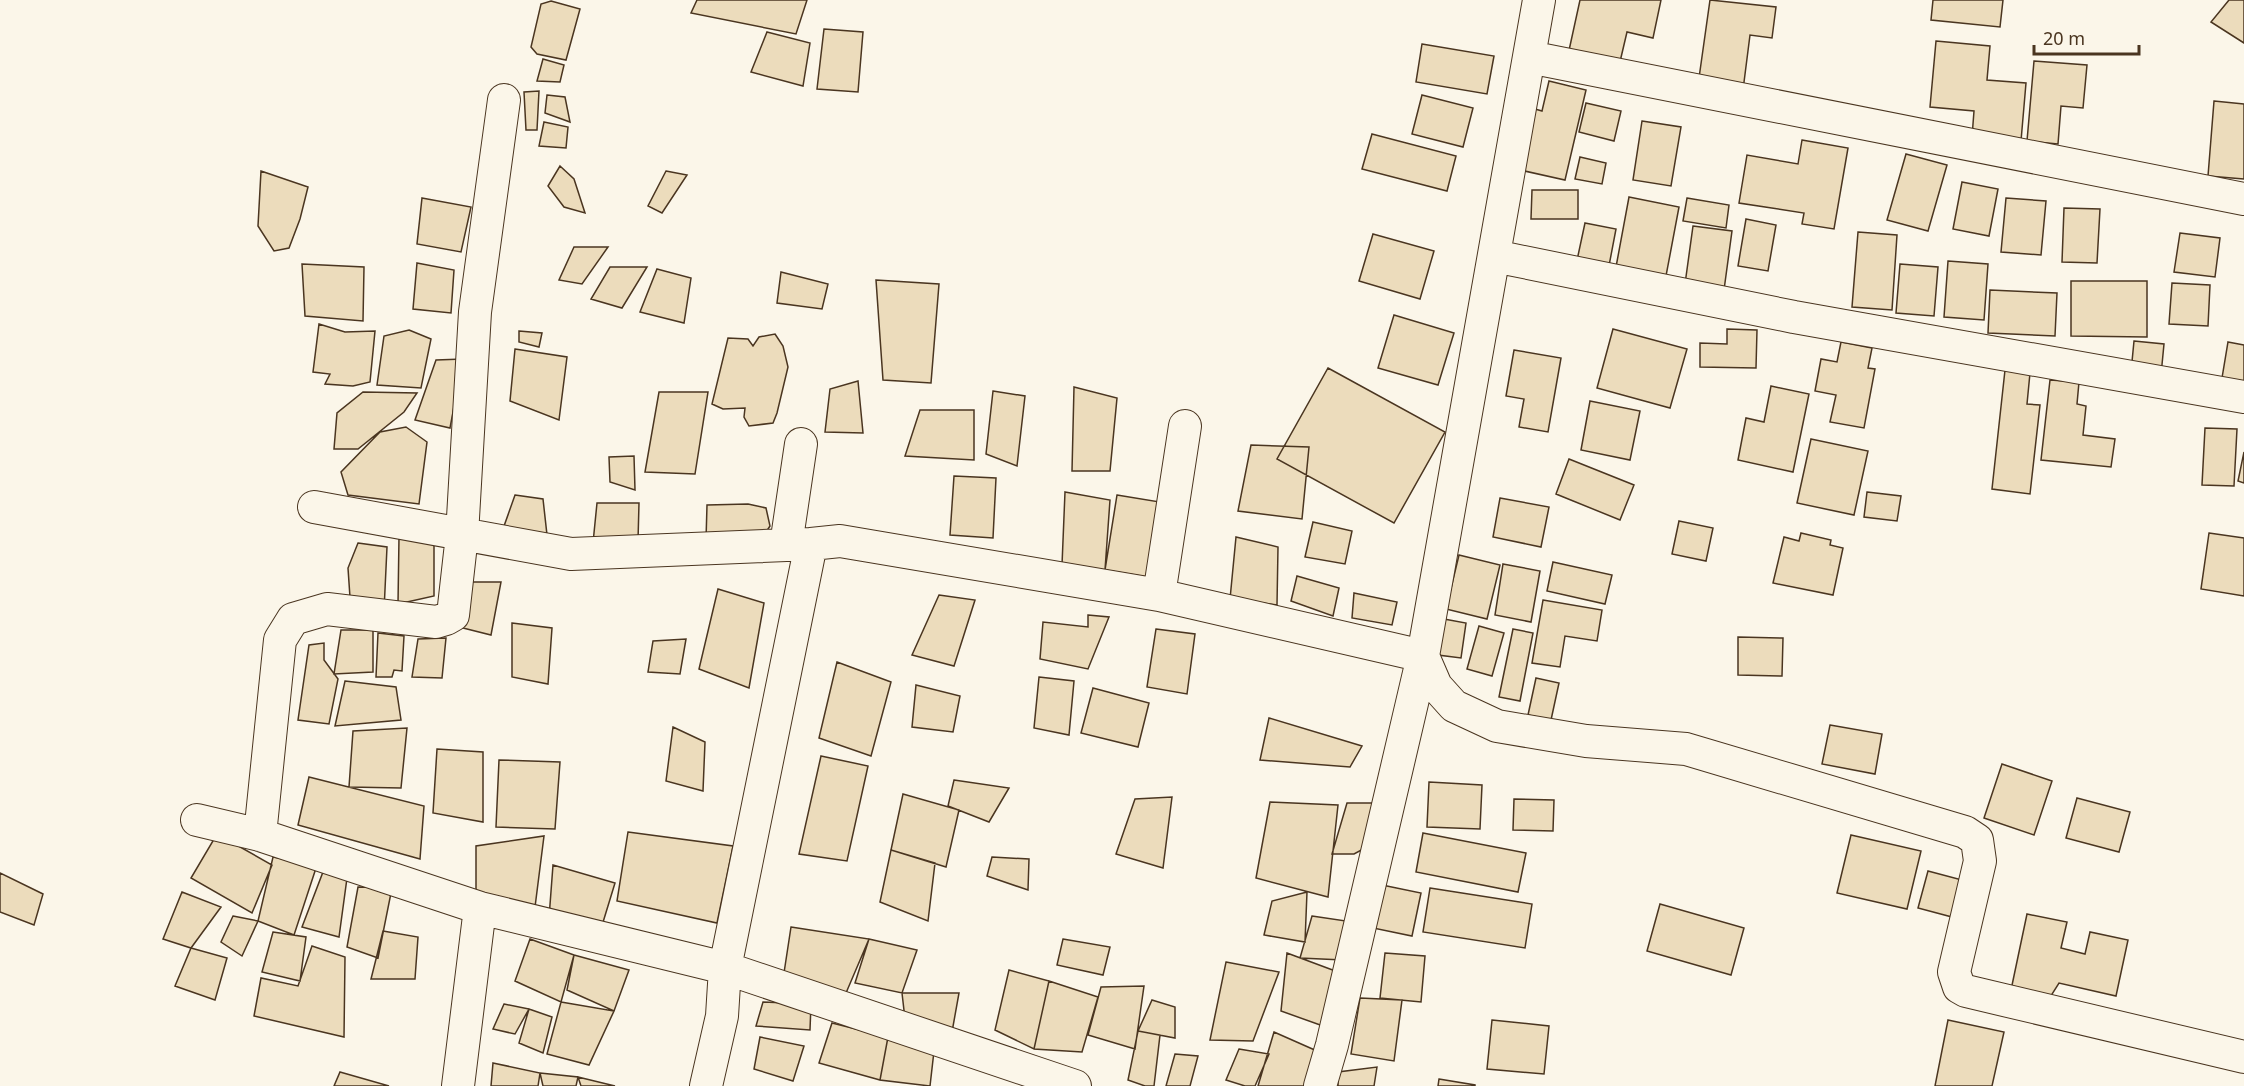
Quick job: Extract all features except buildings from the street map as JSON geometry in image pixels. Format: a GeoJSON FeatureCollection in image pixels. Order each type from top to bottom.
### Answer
{"type":"FeatureCollection","features":[{"type":"Feature","properties":{"kind":"street"},"geometry":{"type":"LineString","coordinates":[[1320,1086],[1332,1045],[1423,656],[1539,0]]}},
{"type":"Feature","properties":{"kind":"street"},"geometry":{"type":"LineString","coordinates":[[1529,57],[2244,199]]}},
{"type":"Feature","properties":{"kind":"street"},"geometry":{"type":"LineString","coordinates":[[260,835],[280,640],[293,619],[327,609],[436,622],[453,615],[462,535],[475,312],[504,100]]}},
{"type":"Feature","properties":{"kind":"street"},"geometry":{"type":"LineString","coordinates":[[1494,256],[1772,313],[2244,397]]}},
{"type":"Feature","properties":{"kind":"street"},"geometry":{"type":"LineString","coordinates":[[1159,596],[1185,426]]}},
{"type":"Feature","properties":{"kind":"street"},"geometry":{"type":"LineString","coordinates":[[705,1086],[722,1016],[725,968],[798,545],[801,444]]}},
{"type":"Feature","properties":{"kind":"street"},"geometry":{"type":"LineString","coordinates":[[314,507],[571,554],[798,545],[840,541],[1159,596],[1423,656]]}},
{"type":"Feature","properties":{"kind":"street"},"geometry":{"type":"LineString","coordinates":[[1423,656],[1436,686],[1454,706],[1497,726],[1586,741],[1686,749],[1965,832],[1977,840],[1980,861],[1954,972],[1959,987],[1966,991],[2244,1057]]}},
{"type":"Feature","properties":{"kind":"street"},"geometry":{"type":"LineString","coordinates":[[197,820],[260,835],[480,908],[725,968],[1075,1086]]}},
{"type":"Feature","properties":{"kind":"street"},"geometry":{"type":"LineString","coordinates":[[458,1086],[480,908]]}}]}
